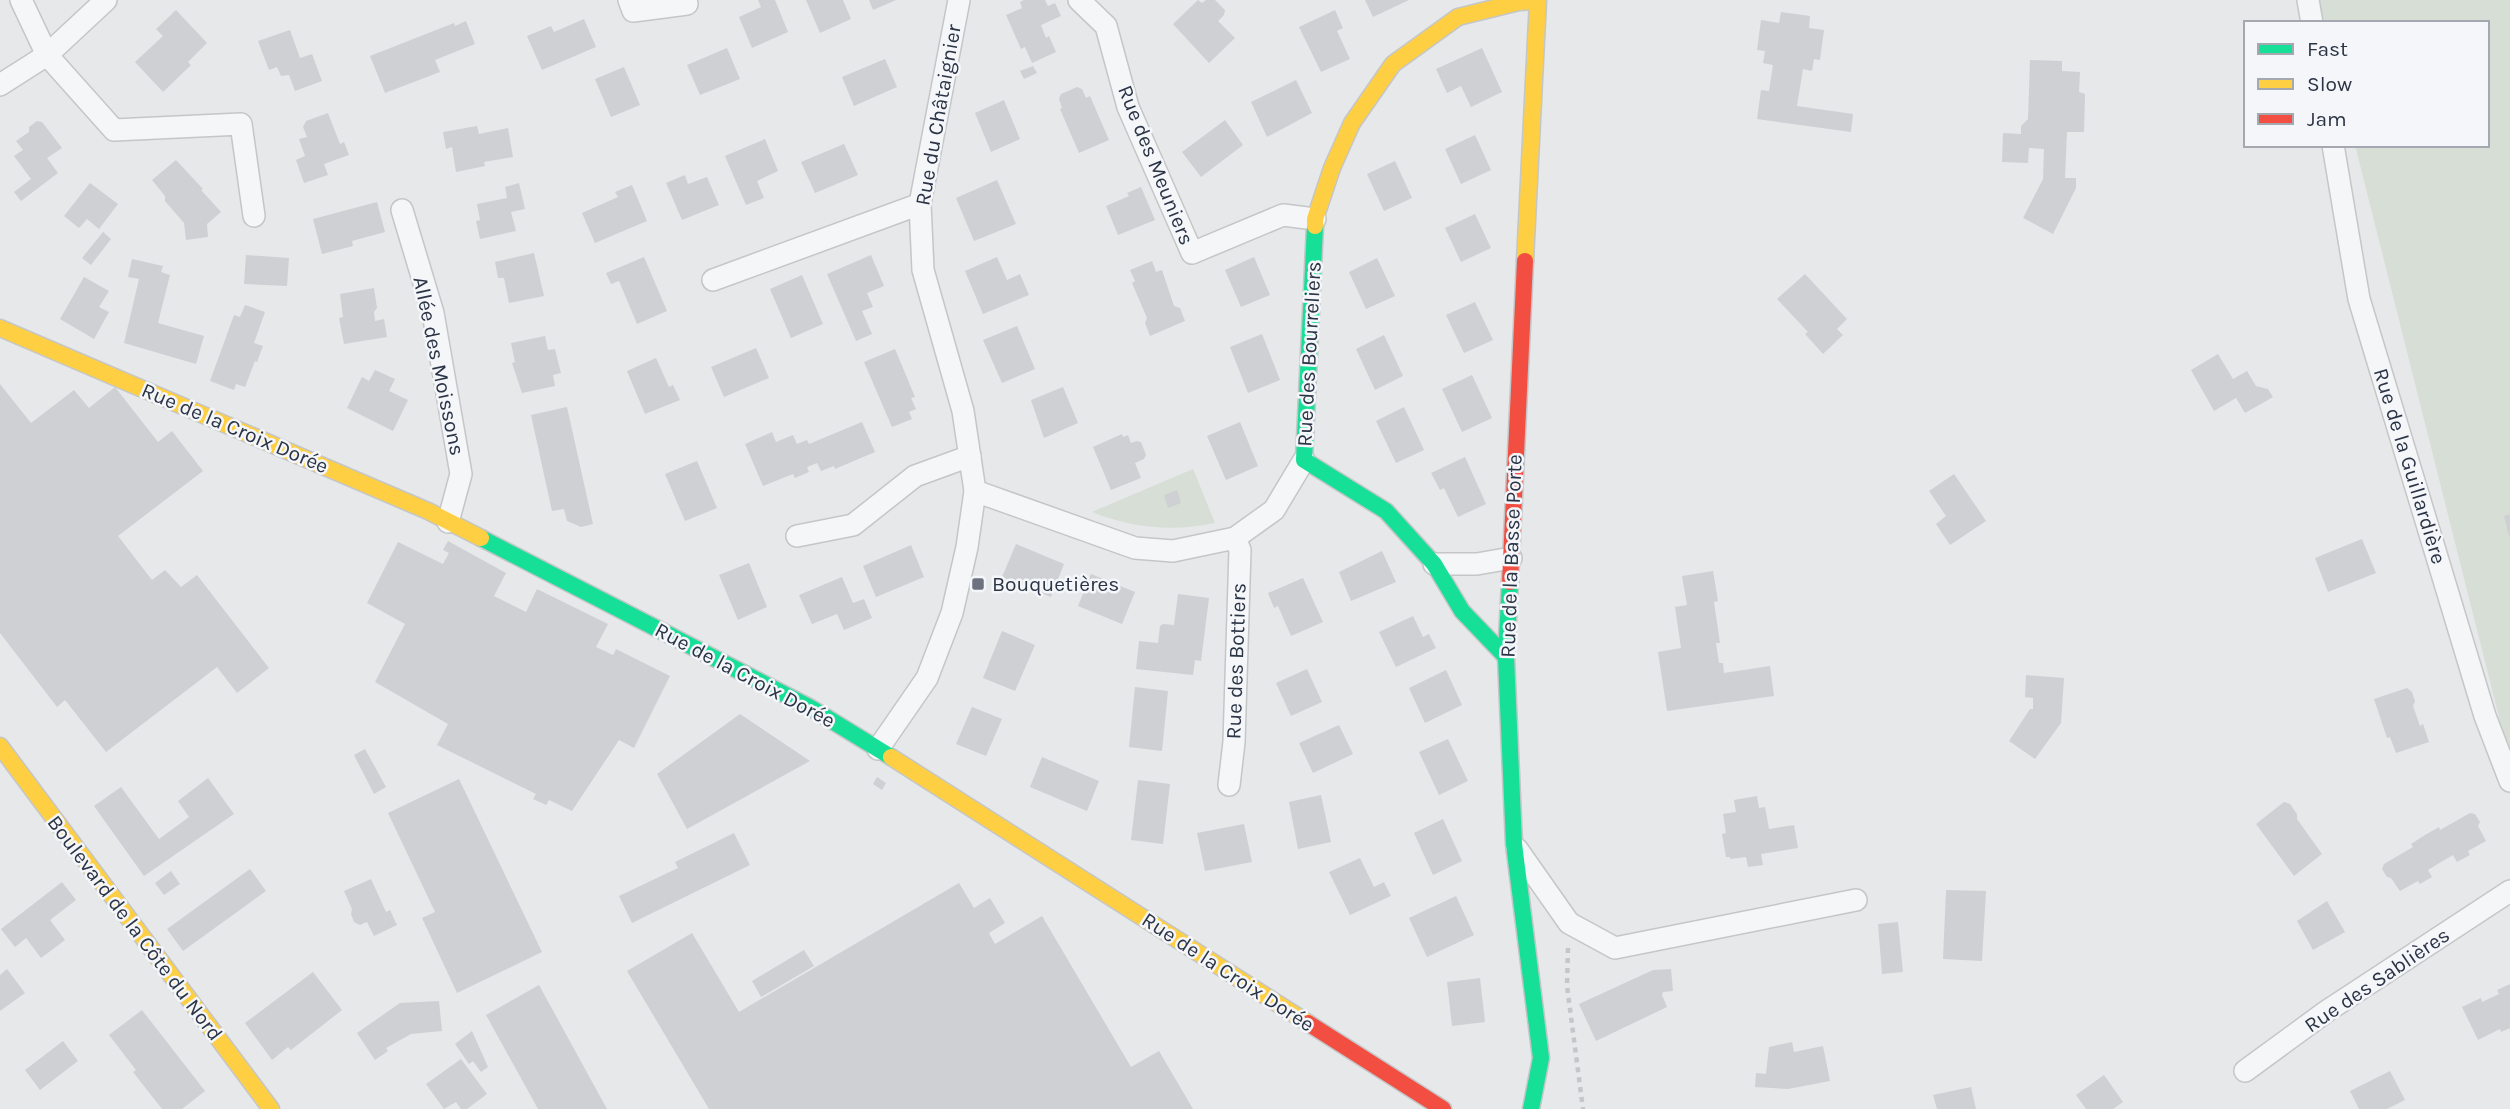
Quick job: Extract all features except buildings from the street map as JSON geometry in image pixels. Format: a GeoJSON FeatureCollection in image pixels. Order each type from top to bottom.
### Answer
{"type":"FeatureCollection","features":[{"type":"Feature","properties":{"kind":"street"},"geometry":{"type":"LineString","coordinates":[[21,0],[47,55],[114,130],[241,124],[254,216]]}},
{"type":"Feature","properties":{"kind":"street"},"geometry":{"type":"LineString","coordinates":[[0,85],[47,55],[106,0]]}},
{"type":"Feature","properties":{"kind":"street"},"geometry":{"type":"LineString","coordinates":[[629,0],[634,11],[687,4]]}},
{"type":"Feature","properties":{"kind":"street","name":"Rue du Châtaignier"},"geometry":{"type":"LineString","coordinates":[[878,748],[927,678],[947,626],[967,547],[975,491],[963,411],[923,270],[920,204],[958,0]]}},
{"type":"Feature","properties":{"kind":"street","name":"Rue des Meuniers"},"geometry":{"type":"LineString","coordinates":[[1080,0],[1106,26],[1128,107],[1192,253],[1283,215],[1315,219]]}},
{"type":"Feature","properties":{"kind":"street"},"geometry":{"type":"LineString","coordinates":[[2308,0],[2312,21]]}},
{"type":"Feature","properties":{"kind":"street","name":"Rue des Bourreliers"},"geometry":{"type":"LineString","coordinates":[[1506,657],[1462,611],[1434,564],[1386,511],[1304,460],[1315,219],[1332,168],[1352,123],[1394,64],[1458,17],[1519,2],[1537,1]]}},
{"type":"Feature","properties":{"kind":"street","name":"Rue de la Basse Porte"},"geometry":{"type":"LineString","coordinates":[[1531,1109],[1541,1058],[1514,844],[1506,657],[1537,1]]}},
{"type":"Feature","properties":{"kind":"street","name":"Rue de la Guillardière"},"geometry":{"type":"LineString","coordinates":[[2333,147],[2359,299],[2485,716],[2510,781]]}},
{"type":"Feature","properties":{"kind":"street"},"geometry":{"type":"LineString","coordinates":[[713,280],[920,204]]}},
{"type":"Feature","properties":{"kind":"street","name":"Allée des Moissons"},"geometry":{"type":"LineString","coordinates":[[401,209],[433,313],[461,474],[448,522]]}},
{"type":"Feature","properties":{"kind":"street","name":"Rue de la Croix Dorée"},"geometry":{"type":"LineString","coordinates":[[0,328],[428,511],[811,708],[878,748],[1443,1109]]}},
{"type":"Feature","properties":{"kind":"street"},"geometry":{"type":"LineString","coordinates":[[797,536],[853,526],[915,476],[970,456]]}},
{"type":"Feature","properties":{"kind":"street"},"geometry":{"type":"LineString","coordinates":[[975,491],[1135,548],[1173,551],[1235,538],[1274,510],[1304,460]]}},
{"type":"Feature","properties":{"kind":"street","name":"Rue des Bottiers"},"geometry":{"type":"LineString","coordinates":[[1229,785],[1234,742],[1240,550],[1235,538]]}},
{"type":"Feature","properties":{"kind":"street"},"geometry":{"type":"LineString","coordinates":[[1434,564],[1477,564],[1511,558]]}},
{"type":"Feature","properties":{"kind":"street","name":"Boulevard de la Côte du Nord"},"geometry":{"type":"LineString","coordinates":[[0,747],[271,1109]]}},
{"type":"Feature","properties":{"kind":"street"},"geometry":{"type":"LineString","coordinates":[[1514,844],[1569,923],[1615,948],[1856,900]]}},
{"type":"Feature","properties":{"kind":"street","name":"Rue des Sablières"},"geometry":{"type":"LineString","coordinates":[[2245,1071],[2327,1011],[2510,891]]}},
{"type":"Feature","properties":{"kind":"path"},"geometry":{"type":"LineString","coordinates":[[1569,923],[1567,986],[1583,1109]]}},
{"type":"Feature","properties":{"kind":"shaded area"},"geometry":{"type":"Polygon","coordinates":[[[2318,0],[2510,0],[2510,761],[2356,147],[2489,147],[2489,21],[2323,21],[2318,0]]]}},
{"type":"Feature","properties":{"kind":"shaded area"},"geometry":{"type":"Polygon","coordinates":[[[1193,469],[1215,523],[1153,527],[1122,522],[1092,512],[1193,469]]]}},
{"type":"Feature","properties":{"kind":"traffic: fast"},"geometry":{"type":"LineString","coordinates":[[1315,226],[1304,460],[1386,511],[1434,564],[1462,611],[1506,657]]}},
{"type":"Feature","properties":{"kind":"traffic: fast"},"geometry":{"type":"LineString","coordinates":[[481,538],[811,708],[891,757]]}},
{"type":"Feature","properties":{"kind":"traffic: fast"},"geometry":{"type":"LineString","coordinates":[[1510,582],[1506,657],[1514,844],[1541,1058],[1531,1109]]}},
{"type":"Feature","properties":{"kind":"traffic: slow"},"geometry":{"type":"LineString","coordinates":[[1525,261],[1538,0]]}},
{"type":"Feature","properties":{"kind":"traffic: slow"},"geometry":{"type":"LineString","coordinates":[[1315,226],[1332,168],[1352,123],[1393,64],[1458,17],[1519,2],[1537,1]]}},
{"type":"Feature","properties":{"kind":"traffic: slow"},"geometry":{"type":"LineString","coordinates":[[0,328],[428,511],[481,538]]}},
{"type":"Feature","properties":{"kind":"traffic: slow"},"geometry":{"type":"LineString","coordinates":[[0,746],[271,1109]]}},
{"type":"Feature","properties":{"kind":"traffic: slow"},"geometry":{"type":"LineString","coordinates":[[891,757],[1308,1023]]}},
{"type":"Feature","properties":{"kind":"traffic: jam"},"geometry":{"type":"LineString","coordinates":[[1510,582],[1525,261]]}},
{"type":"Feature","properties":{"kind":"traffic: jam"},"geometry":{"type":"LineString","coordinates":[[1308,1023],[1443,1109]]}},
{"type":"Feature","properties":{"kind":"place","name":"Bouquetières"},"geometry":{"type":"Point","coordinates":[978,584]}}]}
